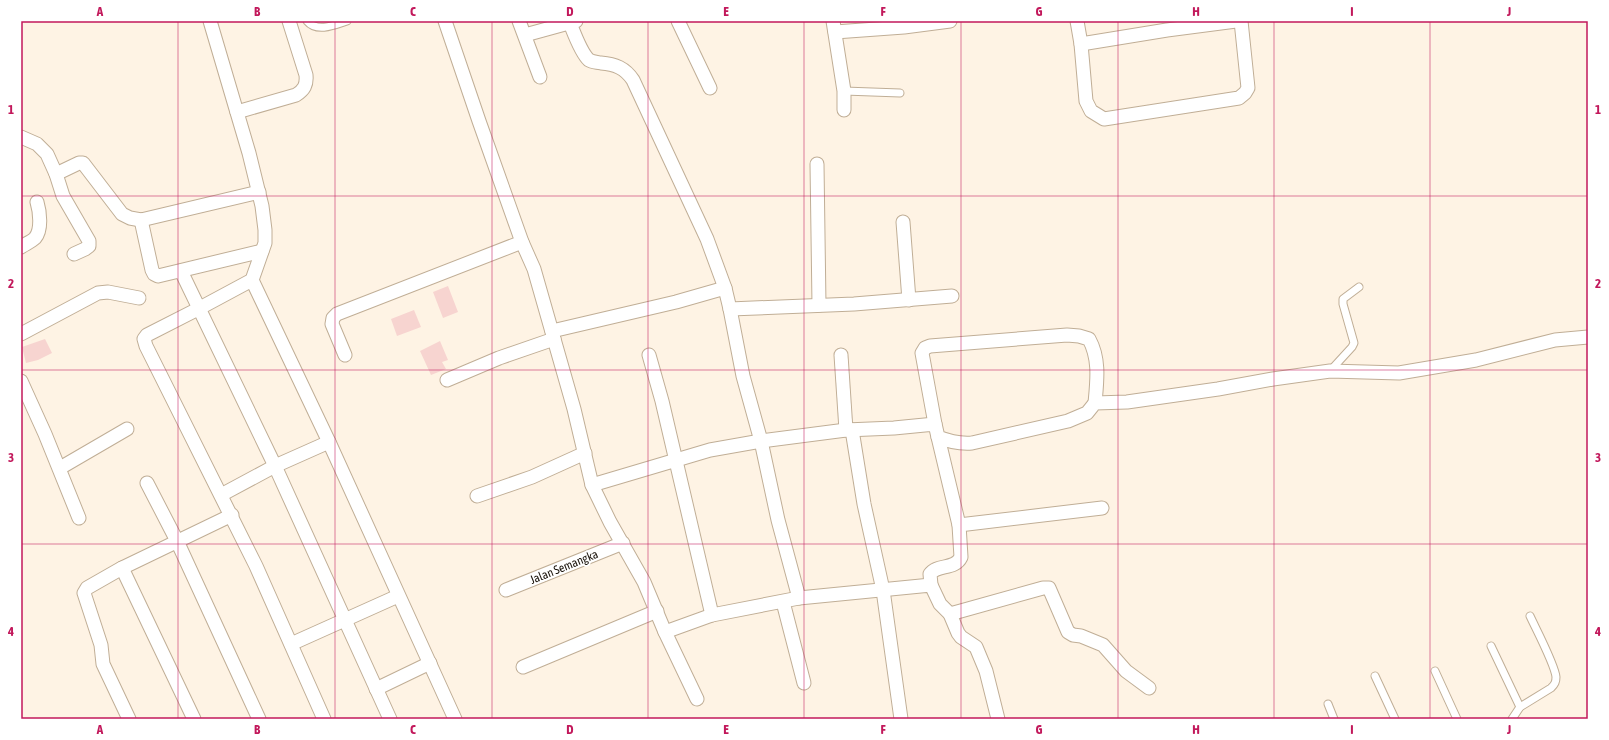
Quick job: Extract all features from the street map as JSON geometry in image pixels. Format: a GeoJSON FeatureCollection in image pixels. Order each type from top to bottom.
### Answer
{"type":"FeatureCollection","features":[{"type":"Feature","properties":{"kind":"street"},"geometry":{"type":"LineString","coordinates":[[210,21],[259,192],[265,230],[265,243],[252,280],[198,310],[147,335],[144,339],[146,346],[232,515],[324,719]]}},
{"type":"Feature","properties":{"kind":"street"},"geometry":{"type":"LineString","coordinates":[[237,112],[296,95],[303,90],[307,84],[306,75],[289,21]]}},
{"type":"Feature","properties":{"kind":"street"},"geometry":{"type":"LineString","coordinates":[[445,21],[522,242],[534,270],[574,409],[592,485],[610,522],[644,582],[665,632],[697,699]]}},
{"type":"Feature","properties":{"kind":"street"},"geometry":{"type":"LineString","coordinates":[[519,21],[540,76]]}},
{"type":"Feature","properties":{"kind":"street"},"geometry":{"type":"LineString","coordinates":[[678,21],[710,88]]}},
{"type":"Feature","properties":{"kind":"street"},"geometry":{"type":"LineString","coordinates":[[844,110],[844,91],[834,27],[904,27],[950,21]]}},
{"type":"Feature","properties":{"kind":"street"},"geometry":{"type":"LineString","coordinates":[[1077,21],[1081,44],[1086,101],[1091,111],[1104,119],[1239,98],[1248,88],[1241,21]]}},
{"type":"Feature","properties":{"kind":"street"},"geometry":{"type":"LineString","coordinates":[[1081,44],[1166,25],[1236,21]]}},
{"type":"Feature","properties":{"kind":"street"},"geometry":{"type":"LineString","coordinates":[[525,35],[573,22],[587,59],[592,62],[612,64],[621,68],[628,72],[633,80],[707,239],[725,288],[743,376],[761,441],[778,520],[799,598]]}},
{"type":"Feature","properties":{"kind":"street"},"geometry":{"type":"LineString","coordinates":[[21,137],[37,144],[47,154],[56,174],[63,196],[89,241],[89,246],[74,254]]}},
{"type":"Feature","properties":{"kind":"street"},"geometry":{"type":"LineString","coordinates":[[56,174],[79,163],[83,164],[122,214],[130,218],[141,220],[259,192]]}},
{"type":"Feature","properties":{"kind":"street"},"geometry":{"type":"LineString","coordinates":[[817,164],[819,305]]}},
{"type":"Feature","properties":{"kind":"street"},"geometry":{"type":"LineString","coordinates":[[21,247],[35,238],[38,233],[39,221],[37,202]]}},
{"type":"Feature","properties":{"kind":"street"},"geometry":{"type":"LineString","coordinates":[[141,220],[152,270],[154,274],[158,276],[181,272],[223,260],[262,252]]}},
{"type":"Feature","properties":{"kind":"street"},"geometry":{"type":"LineString","coordinates":[[903,222],[909,300]]}},
{"type":"Feature","properties":{"kind":"street"},"geometry":{"type":"LineString","coordinates":[[345,355],[332,324],[333,318],[337,314],[522,242]]}},
{"type":"Feature","properties":{"kind":"street"},"geometry":{"type":"LineString","coordinates":[[181,272],[198,310],[276,466],[390,719]]}},
{"type":"Feature","properties":{"kind":"street"},"geometry":{"type":"LineString","coordinates":[[252,280],[329,442],[454,719]]}},
{"type":"Feature","properties":{"kind":"street"},"geometry":{"type":"LineString","coordinates":[[448,380],[553,335],[725,288]]}},
{"type":"Feature","properties":{"kind":"street"},"geometry":{"type":"LineString","coordinates":[[21,334],[98,293],[108,292],[139,298]]}},
{"type":"Feature","properties":{"kind":"street"},"geometry":{"type":"LineString","coordinates":[[730,309],[854,304],[952,296]]}},
{"type":"Feature","properties":{"kind":"street"},"geometry":{"type":"LineString","coordinates":[[938,437],[950,442],[961,444],[972,443],[1068,421],[1087,413],[1096,403],[1097,368],[1095,349],[1089,340],[1079,336],[1067,335],[930,346],[925,348],[922,353],[935,424],[938,437],[959,525],[961,557],[954,565],[932,571],[930,574],[931,585],[940,604],[950,614],[958,633],[976,646],[986,671],[998,719]]}},
{"type":"Feature","properties":{"kind":"street"},"geometry":{"type":"LineString","coordinates":[[1096,403],[1142,400],[1330,371],[1399,372],[1476,360],[1555,340],[1588,337]]}},
{"type":"Feature","properties":{"kind":"street"},"geometry":{"type":"LineString","coordinates":[[649,355],[662,401],[712,615]]}},
{"type":"Feature","properties":{"kind":"street"},"geometry":{"type":"LineString","coordinates":[[841,355],[849,430],[882,590],[901,719]]}},
{"type":"Feature","properties":{"kind":"street"},"geometry":{"type":"LineString","coordinates":[[21,381],[60,468],[65,486],[79,518]]}},
{"type":"Feature","properties":{"kind":"street"},"geometry":{"type":"LineString","coordinates":[[592,485],[710,450],[761,441],[849,430],[935,424]]}},
{"type":"Feature","properties":{"kind":"street"},"geometry":{"type":"LineString","coordinates":[[60,468],[127,429]]}},
{"type":"Feature","properties":{"kind":"street"},"geometry":{"type":"LineString","coordinates":[[221,495],[276,466],[329,442]]}},
{"type":"Feature","properties":{"kind":"street"},"geometry":{"type":"LineString","coordinates":[[477,496],[532,477],[585,453]]}},
{"type":"Feature","properties":{"kind":"street"},"geometry":{"type":"LineString","coordinates":[[147,483],[177,541],[259,719]]}},
{"type":"Feature","properties":{"kind":"street"},"geometry":{"type":"LineString","coordinates":[[959,525],[1102,508]]}},
{"type":"Feature","properties":{"kind":"street"},"geometry":{"type":"LineString","coordinates":[[129,719],[103,664],[101,645],[84,593],[87,588],[122,568],[232,515]]}},
{"type":"Feature","properties":{"kind":"street","name":"Jalan Semangka"},"geometry":{"type":"LineString","coordinates":[[506,590],[623,543]]}},
{"type":"Feature","properties":{"kind":"street"},"geometry":{"type":"LineString","coordinates":[[122,568],[194,719]]}},
{"type":"Feature","properties":{"kind":"street"},"geometry":{"type":"LineString","coordinates":[[665,632],[712,615],[799,598],[931,585]]}},
{"type":"Feature","properties":{"kind":"street"},"geometry":{"type":"LineString","coordinates":[[950,614],[1043,588],[1049,588],[1068,632],[1103,645],[1126,671],[1149,688]]}},
{"type":"Feature","properties":{"kind":"street"},"geometry":{"type":"LineString","coordinates":[[291,644],[398,596]]}},
{"type":"Feature","properties":{"kind":"street"},"geometry":{"type":"LineString","coordinates":[[783,602],[804,683]]}},
{"type":"Feature","properties":{"kind":"street"},"geometry":{"type":"LineString","coordinates":[[523,667],[657,611]]}},
{"type":"Feature","properties":{"kind":"street"},"geometry":{"type":"LineString","coordinates":[[376,689],[430,663]]}},
{"type":"Feature","properties":{"kind":"lane"},"geometry":{"type":"LineString","coordinates":[[307,21],[315,27],[324,27],[347,21]]}},
{"type":"Feature","properties":{"kind":"lane"},"geometry":{"type":"LineString","coordinates":[[844,91],[900,93]]}},
{"type":"Feature","properties":{"kind":"lane"},"geometry":{"type":"LineString","coordinates":[[1330,371],[1354,343],[1343,304],[1343,299],[1359,287]]}},
{"type":"Feature","properties":{"kind":"lane"},"geometry":{"type":"LineString","coordinates":[[1512,719],[1520,707],[1555,684],[1556,676],[1553,666],[1530,616]]}},
{"type":"Feature","properties":{"kind":"lane"},"geometry":{"type":"LineString","coordinates":[[1491,646],[1520,707]]}},
{"type":"Feature","properties":{"kind":"lane"},"geometry":{"type":"LineString","coordinates":[[1435,671],[1457,719]]}},
{"type":"Feature","properties":{"kind":"lane"},"geometry":{"type":"LineString","coordinates":[[1375,676],[1395,719]]}},
{"type":"Feature","properties":{"kind":"lane"},"geometry":{"type":"LineString","coordinates":[[1328,704],[1334,719]]}},
{"type":"Feature","properties":{"kind":"building"},"geometry":{"type":"Polygon","coordinates":[[[448,286],[458,312],[443,318],[433,292],[448,286]]]}},
{"type":"Feature","properties":{"kind":"building"},"geometry":{"type":"Polygon","coordinates":[[[414,310],[421,327],[397,336],[391,319],[414,310]]]}},
{"type":"Feature","properties":{"kind":"building"},"geometry":{"type":"Polygon","coordinates":[[[45,339],[52,353],[38,360],[26,363],[22,347],[45,339]]]}},
{"type":"Feature","properties":{"kind":"building"},"geometry":{"type":"Polygon","coordinates":[[[440,341],[448,360],[442,362],[446,369],[431,375],[420,351],[440,341]]]}}]}
